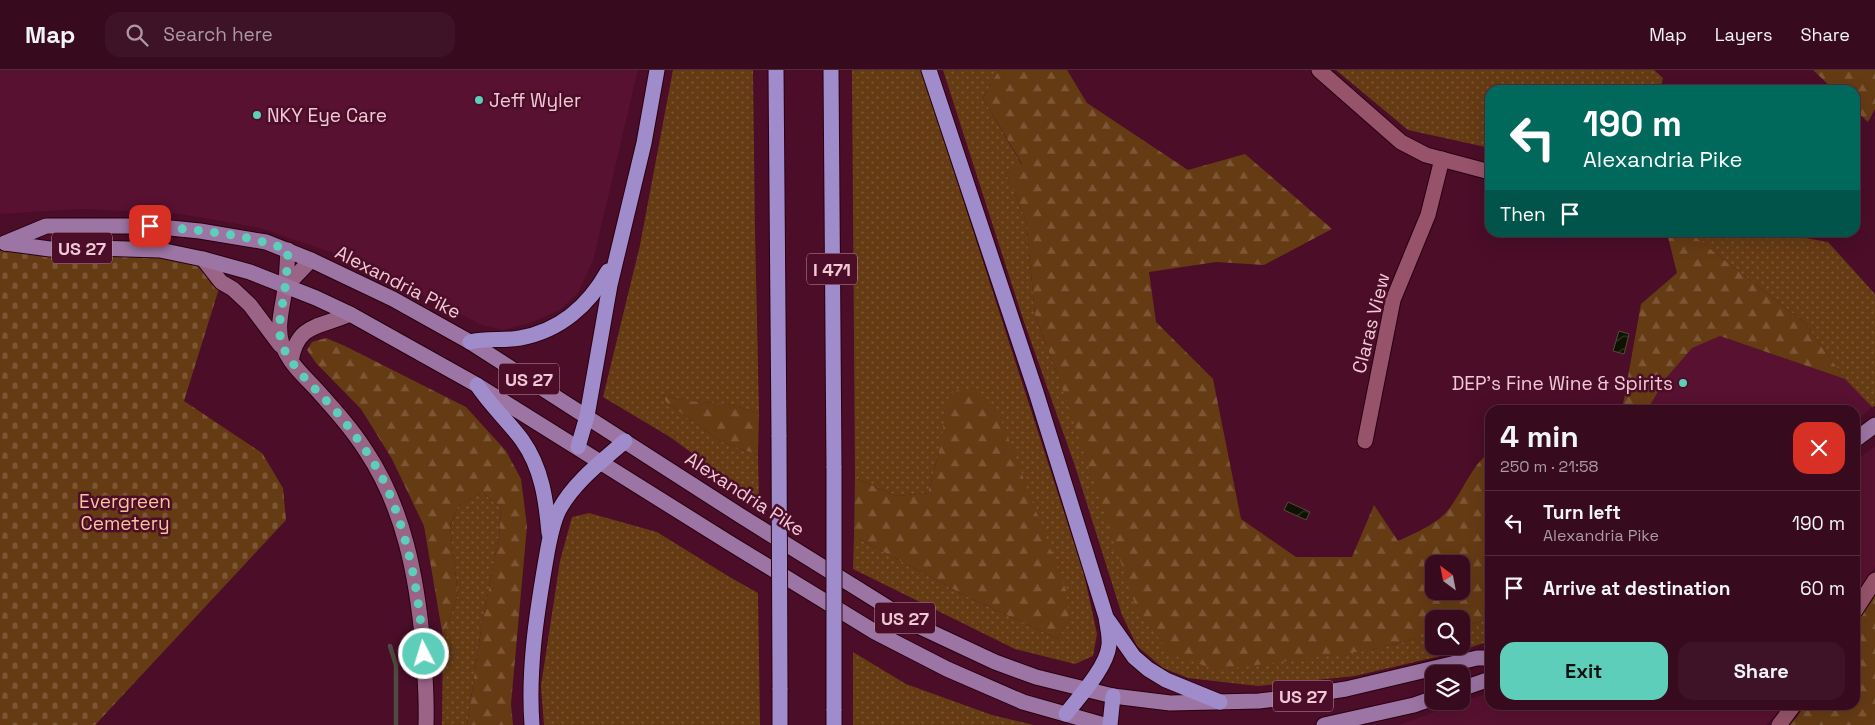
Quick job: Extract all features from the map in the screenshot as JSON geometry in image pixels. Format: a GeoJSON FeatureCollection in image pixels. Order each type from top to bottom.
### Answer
{"type":"FeatureCollection","features":[{"type":"Feature","properties":{"kind":"highway"},"geometry":{"type":"LineString","coordinates":[[578,447],[587,416],[610,285],[644,143],[657,70]]}},
{"type":"Feature","properties":{"kind":"highway"},"geometry":{"type":"LineString","coordinates":[[776,70],[780,725]]}},
{"type":"Feature","properties":{"kind":"highway","name":"I 471"},"geometry":{"type":"LineString","coordinates":[[832,70],[834,725]]}},
{"type":"Feature","properties":{"kind":"highway"},"geometry":{"type":"LineString","coordinates":[[929,70],[1036,392],[1106,617],[1109,645],[1104,660],[1066,714]]}},
{"type":"Feature","properties":{"kind":"highway"},"geometry":{"type":"LineString","coordinates":[[470,342],[483,339],[519,338],[548,330],[576,313],[598,289],[618,252]]}},
{"type":"Feature","properties":{"kind":"highway"},"geometry":{"type":"LineString","coordinates":[[478,385],[488,401],[522,441],[537,468],[546,497],[550,542]]}},
{"type":"Feature","properties":{"kind":"highway"},"geometry":{"type":"LineString","coordinates":[[532,725],[530,701],[531,660],[538,606],[550,542],[559,511],[574,487],[625,441]]}},
{"type":"Feature","properties":{"kind":"highway"},"geometry":{"type":"LineString","coordinates":[[1106,617],[1134,657],[1148,669],[1166,680],[1220,702]]}},
{"type":"Feature","properties":{"kind":"highway"},"geometry":{"type":"LineString","coordinates":[[1110,725],[1113,696]]}},
{"type":"Feature","properties":{"kind":"main road","name":"Alexandria Pike"},"geometry":{"type":"LineString","coordinates":[[2,243],[46,226],[150,226],[200,231],[266,242],[288,250],[393,299],[470,342],[749,522],[916,625],[995,662],[1036,677],[1113,696],[1170,702],[1220,702],[1295,697],[1346,689],[1477,658],[1485,658]]}},
{"type":"Feature","properties":{"kind":"main road","name":"Alexandria Pike"},"geometry":{"type":"LineString","coordinates":[[2,243],[50,249],[160,250],[250,272],[286,286],[350,314],[478,385],[874,632],[947,669],[1024,702],[1104,725]]}},
{"type":"Feature","properties":{"kind":"main road"},"geometry":{"type":"LineString","coordinates":[[288,250],[286,286],[279,325],[282,344],[291,361]]}},
{"type":"Feature","properties":{"kind":"main road"},"geometry":{"type":"LineString","coordinates":[[203,259],[222,282],[233,289],[250,305],[291,361],[340,416],[367,452],[387,487],[405,536],[416,581],[427,688],[426,725]]}},
{"type":"Feature","properties":{"kind":"main road"},"geometry":{"type":"LineString","coordinates":[[286,286],[311,260]]}},
{"type":"Feature","properties":{"kind":"main road"},"geometry":{"type":"LineString","coordinates":[[291,361],[294,347],[301,334],[316,325],[350,314]]}},
{"type":"Feature","properties":{"kind":"main road"},"geometry":{"type":"LineString","coordinates":[[1860,436],[1875,425]]}},
{"type":"Feature","properties":{"kind":"main road"},"geometry":{"type":"LineString","coordinates":[[1470,686],[1485,681]]}},
{"type":"Feature","properties":{"kind":"main road","name":"US 27"},"geometry":{"type":"LineString","coordinates":[[1324,725],[1425,701]]}},
{"type":"Feature","properties":{"kind":"street"},"geometry":{"type":"LineString","coordinates":[[1319,70],[1401,142],[1426,155],[1485,171]]}},
{"type":"Feature","properties":{"kind":"street","name":"Claras View"},"geometry":{"type":"LineString","coordinates":[[1365,441],[1393,300],[1428,215],[1442,159]]}},
{"type":"Feature","properties":{"kind":"street"},"geometry":{"type":"LineString","coordinates":[[1860,603],[1875,580]]}},
{"type":"Feature","properties":{"kind":"street"},"geometry":{"type":"LineString","coordinates":[[1779,725],[1790,710]]}},
{"type":"Feature","properties":{"kind":"shaded area"},"geometry":{"type":"Polygon","coordinates":[[[0,70],[638,70],[593,261],[578,293],[560,310],[530,323],[503,330],[482,325],[353,260],[260,228],[180,214],[83,209],[0,214],[0,70]]]}},
{"type":"Feature","properties":{"kind":"shaded area"},"geometry":{"type":"Polygon","coordinates":[[[1720,336],[1845,379],[1872,407],[1860,418],[1860,405],[1650,405],[1667,377],[1692,347],[1720,336]]]}},
{"type":"Feature","properties":{"kind":"shaded area"},"geometry":{"type":"Polygon","coordinates":[[[1875,446],[1875,567],[1860,591],[1860,457],[1875,446]]]}},
{"type":"Feature","properties":{"kind":"shaded area"},"geometry":{"type":"Polygon","coordinates":[[[1485,694],[1485,710],[1780,710],[1766,725],[1399,725],[1440,710],[1470,710],[1470,699],[1485,694]]]}},
{"type":"Feature","properties":{"kind":"green space"},"geometry":{"type":"Polygon","coordinates":[[[673,70],[753,70],[759,413],[728,404],[688,401],[663,395],[666,402],[720,441],[758,455],[759,502],[670,437],[603,397],[640,245],[673,70]]]}},
{"type":"Feature","properties":{"kind":"green space"},"geometry":{"type":"Polygon","coordinates":[[[852,70],[921,70],[1084,574],[1097,634],[1093,656],[1075,664],[1015,649],[853,569],[854,536],[966,596],[1058,639],[1068,619],[939,452],[928,493],[897,496],[855,478],[852,70]]]}},
{"type":"Feature","properties":{"kind":"green space"},"geometry":{"type":"Polygon","coordinates":[[[943,70],[999,70],[983,98],[1022,165],[1006,173],[1026,220],[1035,315],[1057,373],[1371,650],[1425,636],[1425,655],[1444,655],[1355,676],[1258,686],[1188,678],[1163,668],[1137,646],[1122,615],[1075,466],[1022,316],[943,70]]]}},
{"type":"Feature","properties":{"kind":"green space"},"geometry":{"type":"Polygon","coordinates":[[[999,70],[1067,70],[1087,103],[1188,170],[1245,154],[1332,229],[1264,265],[1216,262],[1149,272],[1156,322],[1213,379],[1241,519],[1296,557],[1352,557],[1374,505],[1398,541],[1424,528],[1439,519],[1453,504],[1476,466],[1485,457],[1485,620],[1470,625],[1470,610],[1425,610],[1425,636],[1371,650],[1218,670],[1172,655],[1138,613],[1057,373],[1035,315],[1026,220],[1006,173],[1022,164],[983,98],[999,70]]]}},
{"type":"Feature","properties":{"kind":"green space"},"geometry":{"type":"Polygon","coordinates":[[[1336,70],[1654,70],[1663,78],[1661,85],[1485,85],[1485,147],[1408,130],[1336,70]]]}},
{"type":"Feature","properties":{"kind":"green space"},"geometry":{"type":"Polygon","coordinates":[[[1813,70],[1875,70],[1875,109],[1868,122],[1860,115],[1860,85],[1829,85],[1813,70]]]}},
{"type":"Feature","properties":{"kind":"green space"},"geometry":{"type":"Polygon","coordinates":[[[1668,237],[1695,237],[1805,323],[1845,379],[1720,336],[1692,348],[1667,377],[1650,405],[1623,405],[1641,304],[1677,273],[1668,237]]]}},
{"type":"Feature","properties":{"kind":"green space"},"geometry":{"type":"Polygon","coordinates":[[[1695,237],[1800,237],[1828,242],[1875,294],[1875,406],[1872,407],[1845,379],[1805,323],[1695,237]]]}},
{"type":"Feature","properties":{"kind":"green space","name":"Evergreen Cemetery"},"geometry":{"type":"Polygon","coordinates":[[[0,243],[203,259],[221,282],[184,401],[262,453],[283,488],[286,520],[95,725],[0,725],[0,243]]]}},
{"type":"Feature","properties":{"kind":"green space"},"geometry":{"type":"Polygon","coordinates":[[[326,338],[466,407],[506,451],[521,479],[527,526],[511,704],[513,725],[467,725],[481,630],[499,536],[501,508],[482,492],[458,506],[450,526],[458,595],[443,637],[424,526],[392,459],[361,409],[316,363],[307,350],[312,342],[326,338]]]}},
{"type":"Feature","properties":{"kind":"green space"},"geometry":{"type":"Polygon","coordinates":[[[963,388],[983,395],[1002,422],[1066,590],[1069,619],[1058,639],[966,596],[854,536],[855,478],[897,496],[928,493],[939,452],[949,394],[963,388]]]}},
{"type":"Feature","properties":{"kind":"green space"},"geometry":{"type":"Polygon","coordinates":[[[663,395],[689,401],[728,404],[759,413],[758,455],[720,441],[666,402],[663,395]]]}},
{"type":"Feature","properties":{"kind":"green space"},"geometry":{"type":"Polygon","coordinates":[[[482,492],[501,508],[499,536],[481,630],[467,725],[442,725],[443,637],[458,595],[450,527],[458,506],[482,492]]]}},
{"type":"Feature","properties":{"kind":"green space"},"geometry":{"type":"Polygon","coordinates":[[[589,513],[657,532],[758,593],[760,725],[544,725],[541,686],[560,561],[572,517],[589,513]]]}},
{"type":"Feature","properties":{"kind":"green space"},"geometry":{"type":"Polygon","coordinates":[[[1875,595],[1875,725],[1789,725],[1802,710],[1860,710],[1860,618],[1875,595]]]}},
{"type":"Feature","properties":{"kind":"green space"},"geometry":{"type":"Polygon","coordinates":[[[1485,620],[1485,643],[1470,647],[1470,625],[1485,620]]]}},
{"type":"Feature","properties":{"kind":"green space"},"geometry":{"type":"Polygon","coordinates":[[[853,652],[906,684],[992,715],[1034,725],[853,725],[853,652]]]}},
{"type":"Feature","properties":{"kind":"water"},"geometry":{"type":"Polygon","coordinates":[[[1619,331],[1629,334],[1624,354],[1613,351],[1619,331]]]}},
{"type":"Feature","properties":{"kind":"water"},"geometry":{"type":"Polygon","coordinates":[[[1288,502],[1310,512],[1306,520],[1284,510],[1288,502]]]}},
{"type":"Feature","properties":{"kind":"waterway"},"geometry":{"type":"LineString","coordinates":[[390,646],[396,665],[396,725]]}},
{"type":"Feature","properties":{"kind":"place","name":"Jeff Wyler"},"geometry":{"type":"Point","coordinates":[479,100]}},
{"type":"Feature","properties":{"kind":"place","name":"NKY Eye Care"},"geometry":{"type":"Point","coordinates":[257,115]}},
{"type":"Feature","properties":{"kind":"place","name":"DEP's Fine Wine & Spirits"},"geometry":{"type":"Point","coordinates":[1683,383]}},
{"type":"Feature","properties":{"kind":"route"},"geometry":{"type":"LineString","coordinates":[[150,226],[200,231],[266,242],[288,250],[286,286],[279,325],[282,344],[291,361],[340,416],[367,452],[387,487],[405,536],[416,581],[424,654]]}}]}
